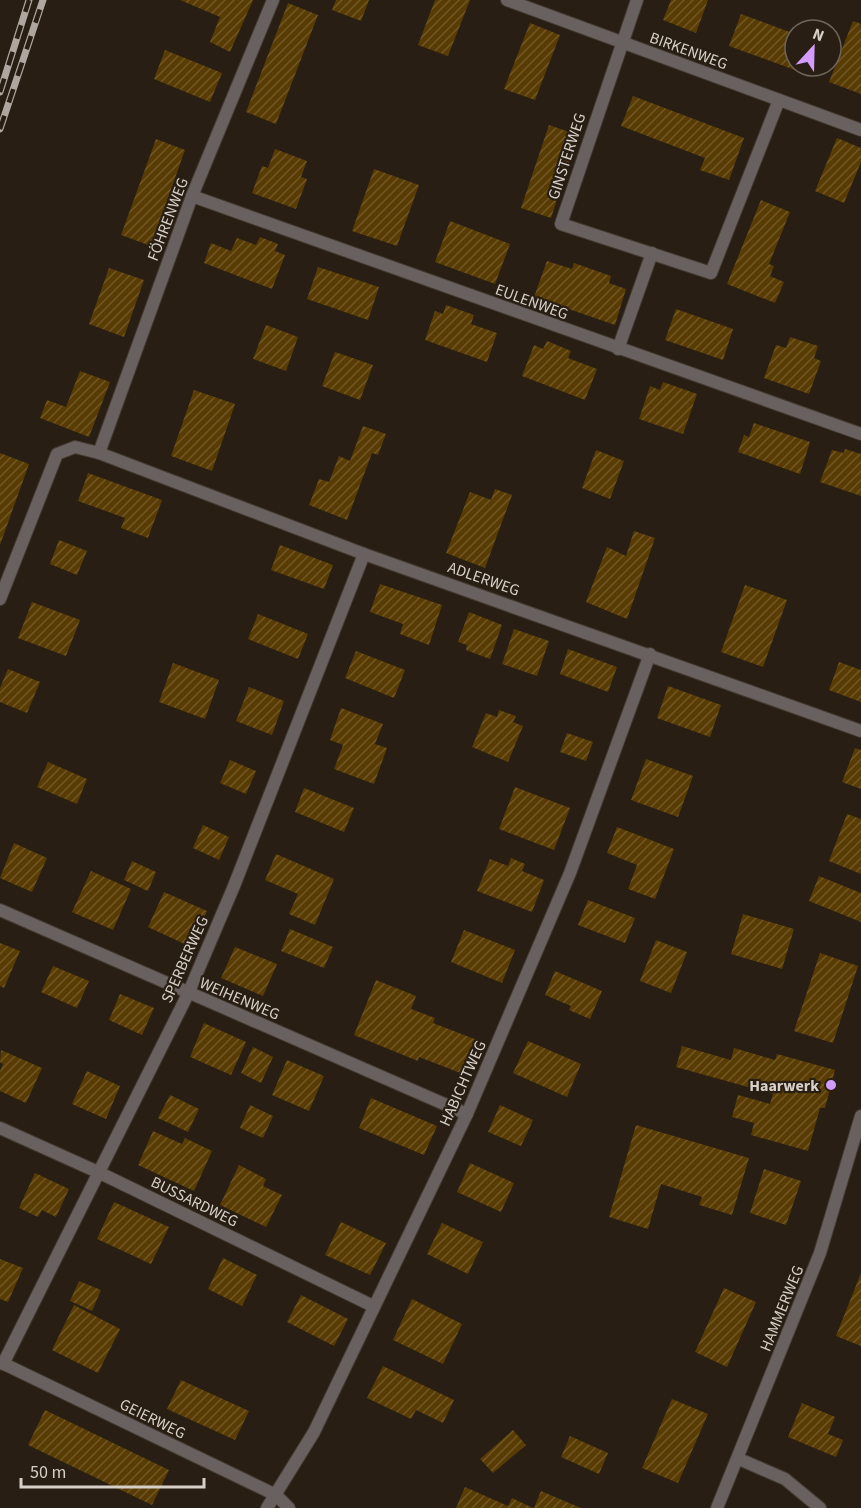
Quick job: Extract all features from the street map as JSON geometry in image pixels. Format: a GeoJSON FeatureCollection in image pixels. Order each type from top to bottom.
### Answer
{"type":"FeatureCollection","features":[{"type":"Feature","properties":{"kind":"street","name":"FÖHRENWEG"},"geometry":{"type":"LineString","coordinates":[[99,453],[192,196],[273,0]]}},
{"type":"Feature","properties":{"kind":"street","name":"BIRKENWEG"},"geometry":{"type":"LineString","coordinates":[[507,0],[861,130]]}},
{"type":"Feature","properties":{"kind":"street"},"geometry":{"type":"LineString","coordinates":[[621,43],[637,0]]}},
{"type":"Feature","properties":{"kind":"street","name":"GINSTERWEG"},"geometry":{"type":"LineString","coordinates":[[621,43],[561,224],[711,273],[779,100]]}},
{"type":"Feature","properties":{"kind":"street","name":"EULENWEG"},"geometry":{"type":"LineString","coordinates":[[192,196],[861,435]]}},
{"type":"Feature","properties":{"kind":"street"},"geometry":{"type":"LineString","coordinates":[[618,349],[652,254]]}},
{"type":"Feature","properties":{"kind":"street","name":"ADLERWEG"},"geometry":{"type":"LineString","coordinates":[[0,599],[57,454],[75,447],[99,453],[364,554],[861,731]]}},
{"type":"Feature","properties":{"kind":"street","name":"SPERBERWEG"},"geometry":{"type":"LineString","coordinates":[[2,1363],[100,1173],[188,994],[234,886],[364,554]]}},
{"type":"Feature","properties":{"kind":"street","name":"HABICHTWEG"},"geometry":{"type":"LineString","coordinates":[[267,1508],[314,1432],[467,1114],[570,873],[650,654]]}},
{"type":"Feature","properties":{"kind":"street","name":"WEIHENWEG"},"geometry":{"type":"LineString","coordinates":[[0,910],[467,1114]]}},
{"type":"Feature","properties":{"kind":"street","name":"HAMMERWEG"},"geometry":{"type":"LineString","coordinates":[[717,1508],[820,1253],[861,1116]]}},
{"type":"Feature","properties":{"kind":"street","name":"BUSSARDWEG"},"geometry":{"type":"LineString","coordinates":[[0,1128],[100,1173],[373,1306]]}},
{"type":"Feature","properties":{"kind":"street","name":"GEIERWEG"},"geometry":{"type":"LineString","coordinates":[[2,1363],[276,1496],[289,1508]]}},
{"type":"Feature","properties":{"kind":"street"},"geometry":{"type":"LineString","coordinates":[[738,1459],[785,1479],[820,1508]]}},
{"type":"Feature","properties":{"kind":"building"},"geometry":{"type":"Polygon","coordinates":[[[180,0],[253,0],[230,52],[210,42],[220,17],[180,0]]]}},
{"type":"Feature","properties":{"kind":"building"},"geometry":{"type":"Polygon","coordinates":[[[336,0],[369,0],[361,21],[332,10],[336,0]]]}},
{"type":"Feature","properties":{"kind":"building"},"geometry":{"type":"Polygon","coordinates":[[[435,0],[470,0],[448,56],[418,45],[435,0]]]}},
{"type":"Feature","properties":{"kind":"building"},"geometry":{"type":"Polygon","coordinates":[[[671,0],[708,0],[696,33],[663,20],[671,0]]]}},
{"type":"Feature","properties":{"kind":"building"},"geometry":{"type":"Polygon","coordinates":[[[288,3],[318,15],[276,124],[246,112],[288,3]]]}},
{"type":"Feature","properties":{"kind":"building"},"geometry":{"type":"Polygon","coordinates":[[[741,14],[783,30],[783,66],[729,46],[741,14]]]}},
{"type":"Feature","properties":{"kind":"building"},"geometry":{"type":"Polygon","coordinates":[[[853,21],[861,24],[861,94],[829,82],[831,78],[843,78],[843,46],[853,21]]]}},
{"type":"Feature","properties":{"kind":"building"},"geometry":{"type":"Polygon","coordinates":[[[530,23],[560,35],[535,100],[504,89],[530,23]]]}},
{"type":"Feature","properties":{"kind":"building"},"geometry":{"type":"Polygon","coordinates":[[[165,50],[222,73],[210,102],[154,79],[165,50]]]}},
{"type":"Feature","properties":{"kind":"building"},"geometry":{"type":"Polygon","coordinates":[[[633,96],[744,138],[729,180],[700,170],[705,158],[621,126],[633,96]]]}},
{"type":"Feature","properties":{"kind":"building"},"geometry":{"type":"Polygon","coordinates":[[[549,125],[578,135],[551,218],[521,208],[549,125]]]}},
{"type":"Feature","properties":{"kind":"building"},"geometry":{"type":"Polygon","coordinates":[[[837,138],[861,148],[861,162],[844,203],[815,191],[837,138]]]}},
{"type":"Feature","properties":{"kind":"building"},"geometry":{"type":"Polygon","coordinates":[[[156,139],[185,150],[151,246],[121,235],[156,139]]]}},
{"type":"Feature","properties":{"kind":"building"},"geometry":{"type":"Polygon","coordinates":[[[275,149],[307,161],[301,177],[307,179],[296,209],[252,193],[262,166],[268,168],[275,149]]]}},
{"type":"Feature","properties":{"kind":"building"},"geometry":{"type":"Polygon","coordinates":[[[374,169],[419,185],[397,246],[352,231],[374,169]]]}},
{"type":"Feature","properties":{"kind":"building"},"geometry":{"type":"Polygon","coordinates":[[[761,200],[790,212],[769,264],[774,266],[770,276],[784,282],[775,303],[727,284],[761,200]]]}},
{"type":"Feature","properties":{"kind":"building"},"geometry":{"type":"Polygon","coordinates":[[[450,221],[510,244],[495,284],[435,262],[450,221]]]}},
{"type":"Feature","properties":{"kind":"building"},"geometry":{"type":"Polygon","coordinates":[[[260,237],[278,244],[275,251],[285,255],[272,289],[204,263],[211,243],[231,251],[237,238],[256,245],[260,237]]]}},
{"type":"Feature","properties":{"kind":"building"},"geometry":{"type":"Polygon","coordinates":[[[547,261],[572,269],[574,263],[611,276],[609,283],[626,289],[615,325],[534,297],[547,261]]]}},
{"type":"Feature","properties":{"kind":"building"},"geometry":{"type":"Polygon","coordinates":[[[318,267],[379,287],[368,320],[307,299],[318,267]]]}},
{"type":"Feature","properties":{"kind":"building"},"geometry":{"type":"Polygon","coordinates":[[[109,268],[144,280],[124,337],[89,324],[109,268]]]}},
{"type":"Feature","properties":{"kind":"building"},"geometry":{"type":"Polygon","coordinates":[[[446,305],[474,315],[471,324],[497,333],[487,362],[425,340],[435,311],[443,314],[446,305]]]}},
{"type":"Feature","properties":{"kind":"building"},"geometry":{"type":"Polygon","coordinates":[[[676,309],[733,329],[723,360],[665,340],[676,309]]]}},
{"type":"Feature","properties":{"kind":"building"},"geometry":{"type":"Polygon","coordinates":[[[266,325],[298,337],[286,371],[253,359],[266,325]]]}},
{"type":"Feature","properties":{"kind":"building"},"geometry":{"type":"Polygon","coordinates":[[[790,337],[818,346],[814,358],[821,361],[809,394],[764,378],[776,345],[786,348],[790,337]]]}},
{"type":"Feature","properties":{"kind":"building"},"geometry":{"type":"Polygon","coordinates":[[[547,341],[571,351],[568,358],[597,369],[585,400],[522,376],[534,345],[543,349],[547,341]]]}},
{"type":"Feature","properties":{"kind":"building"},"geometry":{"type":"Polygon","coordinates":[[[335,352],[373,365],[360,400],[322,386],[335,352]]]}},
{"type":"Feature","properties":{"kind":"building"},"geometry":{"type":"Polygon","coordinates":[[[80,371],[110,382],[89,437],[40,418],[47,400],[66,407],[80,371]]]}},
{"type":"Feature","properties":{"kind":"building"},"geometry":{"type":"Polygon","coordinates":[[[663,382],[697,394],[683,434],[639,419],[650,386],[660,390],[663,382]]]}},
{"type":"Feature","properties":{"kind":"building"},"geometry":{"type":"Polygon","coordinates":[[[194,390],[235,404],[212,471],[171,456],[194,390]]]}},
{"type":"Feature","properties":{"kind":"building"},"geometry":{"type":"Polygon","coordinates":[[[754,423],[810,442],[800,474],[738,452],[744,435],[749,437],[754,423]]]}},
{"type":"Feature","properties":{"kind":"building"},"geometry":{"type":"Polygon","coordinates":[[[363,426],[386,434],[378,455],[372,453],[347,520],[309,505],[319,479],[329,482],[339,456],[350,461],[363,426]]]}},
{"type":"Feature","properties":{"kind":"building"},"geometry":{"type":"Polygon","coordinates":[[[845,449],[861,454],[861,496],[820,482],[832,450],[844,453],[845,449]]]}},
{"type":"Feature","properties":{"kind":"building"},"geometry":{"type":"Polygon","coordinates":[[[596,450],[624,461],[610,499],[582,488],[596,450]]]}},
{"type":"Feature","properties":{"kind":"building"},"geometry":{"type":"Polygon","coordinates":[[[0,453],[29,464],[0,545],[0,453]]]}},
{"type":"Feature","properties":{"kind":"building"},"geometry":{"type":"Polygon","coordinates":[[[88,473],[162,500],[148,538],[121,528],[125,518],[78,501],[88,473]]]}},
{"type":"Feature","properties":{"kind":"building"},"geometry":{"type":"Polygon","coordinates":[[[495,489],[512,495],[485,568],[446,553],[470,492],[491,500],[495,489]]]}},
{"type":"Feature","properties":{"kind":"building"},"geometry":{"type":"Polygon","coordinates":[[[634,531],[655,538],[627,619],[586,602],[607,547],[626,556],[634,531]]]}},
{"type":"Feature","properties":{"kind":"building"},"geometry":{"type":"Polygon","coordinates":[[[59,540],[87,551],[77,575],[50,564],[59,540]]]}},
{"type":"Feature","properties":{"kind":"building"},"geometry":{"type":"Polygon","coordinates":[[[280,545],[333,565],[324,589],[271,570],[280,545]]]}},
{"type":"Feature","properties":{"kind":"building"},"geometry":{"type":"Polygon","coordinates":[[[380,584],[442,605],[429,645],[400,634],[403,624],[370,612],[380,584]]]}},
{"type":"Feature","properties":{"kind":"building"},"geometry":{"type":"Polygon","coordinates":[[[745,585],[787,600],[763,667],[721,652],[745,585]]]}},
{"type":"Feature","properties":{"kind":"building"},"geometry":{"type":"Polygon","coordinates":[[[32,602],[80,620],[66,656],[18,638],[32,602]]]}},
{"type":"Feature","properties":{"kind":"building"},"geometry":{"type":"Polygon","coordinates":[[[469,612],[502,625],[490,659],[466,650],[467,645],[458,642],[469,612]]]}},
{"type":"Feature","properties":{"kind":"building"},"geometry":{"type":"Polygon","coordinates":[[[258,614],[308,634],[298,659],[248,639],[258,614]]]}},
{"type":"Feature","properties":{"kind":"building"},"geometry":{"type":"Polygon","coordinates":[[[514,629],[549,641],[537,676],[502,664],[514,629]]]}},
{"type":"Feature","properties":{"kind":"building"},"geometry":{"type":"Polygon","coordinates":[[[568,649],[617,667],[608,692],[560,674],[568,649]]]}},
{"type":"Feature","properties":{"kind":"building"},"geometry":{"type":"Polygon","coordinates":[[[356,651],[405,670],[394,698],[345,678],[356,651]]]}},
{"type":"Feature","properties":{"kind":"building"},"geometry":{"type":"Polygon","coordinates":[[[839,662],[861,670],[861,702],[829,690],[839,662]]]}},
{"type":"Feature","properties":{"kind":"building"},"geometry":{"type":"Polygon","coordinates":[[[173,663],[219,680],[205,719],[159,702],[173,663]]]}},
{"type":"Feature","properties":{"kind":"building"},"geometry":{"type":"Polygon","coordinates":[[[8,669],[40,682],[27,713],[0,702],[0,688],[8,669]]]}},
{"type":"Feature","properties":{"kind":"building"},"geometry":{"type":"Polygon","coordinates":[[[668,686],[721,705],[710,737],[657,718],[668,686]]]}},
{"type":"Feature","properties":{"kind":"building"},"geometry":{"type":"Polygon","coordinates":[[[249,687],[284,701],[272,735],[236,721],[249,687]]]}},
{"type":"Feature","properties":{"kind":"building"},"geometry":{"type":"Polygon","coordinates":[[[341,708],[383,724],[375,744],[387,748],[374,784],[334,769],[343,745],[330,740],[341,708]]]}},
{"type":"Feature","properties":{"kind":"building"},"geometry":{"type":"Polygon","coordinates":[[[499,710],[516,716],[513,722],[523,726],[508,762],[472,747],[486,713],[497,717],[499,710]]]}},
{"type":"Feature","properties":{"kind":"building"},"geometry":{"type":"Polygon","coordinates":[[[567,733],[593,742],[586,761],[560,752],[567,733]]]}},
{"type":"Feature","properties":{"kind":"building"},"geometry":{"type":"Polygon","coordinates":[[[855,748],[861,750],[861,789],[842,782],[855,748]]]}},
{"type":"Feature","properties":{"kind":"building"},"geometry":{"type":"Polygon","coordinates":[[[646,759],[693,776],[678,817],[631,800],[646,759]]]}},
{"type":"Feature","properties":{"kind":"building"},"geometry":{"type":"Polygon","coordinates":[[[230,760],[256,771],[246,794],[220,783],[230,760]]]}},
{"type":"Feature","properties":{"kind":"building"},"geometry":{"type":"Polygon","coordinates":[[[48,762],[87,779],[77,804],[37,787],[48,762]]]}},
{"type":"Feature","properties":{"kind":"building"},"geometry":{"type":"Polygon","coordinates":[[[515,787],[570,808],[554,850],[499,829],[515,787]]]}},
{"type":"Feature","properties":{"kind":"building"},"geometry":{"type":"Polygon","coordinates":[[[304,788],[354,808],[344,832],[295,812],[304,788]]]}},
{"type":"Feature","properties":{"kind":"building"},"geometry":{"type":"Polygon","coordinates":[[[847,814],[861,819],[861,874],[829,861],[847,814]]]}},
{"type":"Feature","properties":{"kind":"building"},"geometry":{"type":"Polygon","coordinates":[[[203,825],[229,837],[219,860],[193,848],[203,825]]]}},
{"type":"Feature","properties":{"kind":"building"},"geometry":{"type":"Polygon","coordinates":[[[617,827],[674,849],[655,899],[628,889],[637,865],[607,853],[617,827]]]}},
{"type":"Feature","properties":{"kind":"building"},"geometry":{"type":"Polygon","coordinates":[[[14,843],[47,858],[32,892],[0,878],[14,843]]]}},
{"type":"Feature","properties":{"kind":"building"},"geometry":{"type":"Polygon","coordinates":[[[276,854],[334,879],[315,925],[289,914],[298,894],[265,880],[276,854]]]}},
{"type":"Feature","properties":{"kind":"building"},"geometry":{"type":"Polygon","coordinates":[[[511,858],[525,864],[522,871],[544,880],[532,912],[477,891],[490,859],[508,866],[511,858]]]}},
{"type":"Feature","properties":{"kind":"building"},"geometry":{"type":"Polygon","coordinates":[[[132,861],[156,872],[148,891],[124,880],[132,861]]]}},
{"type":"Feature","properties":{"kind":"building"},"geometry":{"type":"Polygon","coordinates":[[[91,871],[131,889],[113,930],[72,912],[91,871]]]}},
{"type":"Feature","properties":{"kind":"building"},"geometry":{"type":"Polygon","coordinates":[[[819,876],[861,893],[861,922],[809,901],[819,876]]]}},
{"type":"Feature","properties":{"kind":"building"},"geometry":{"type":"Polygon","coordinates":[[[164,892],[207,911],[191,947],[148,927],[164,892]]]}},
{"type":"Feature","properties":{"kind":"building"},"geometry":{"type":"Polygon","coordinates":[[[588,900],[635,918],[625,943],[578,925],[588,900]]]}},
{"type":"Feature","properties":{"kind":"building"},"geometry":{"type":"Polygon","coordinates":[[[743,914],[794,929],[782,969],[731,954],[743,914]]]}},
{"type":"Feature","properties":{"kind":"building"},"geometry":{"type":"Polygon","coordinates":[[[290,929],[333,947],[324,968],[281,951],[290,929]]]}},
{"type":"Feature","properties":{"kind":"building"},"geometry":{"type":"Polygon","coordinates":[[[464,930],[515,950],[502,983],[451,962],[464,930]]]}},
{"type":"Feature","properties":{"kind":"building"},"geometry":{"type":"Polygon","coordinates":[[[656,940],[687,952],[671,993],[640,981],[656,940]]]}},
{"type":"Feature","properties":{"kind":"building"},"geometry":{"type":"Polygon","coordinates":[[[0,943],[20,951],[4,988],[0,986],[0,943]]]}},
{"type":"Feature","properties":{"kind":"building"},"geometry":{"type":"Polygon","coordinates":[[[235,947],[277,964],[263,996],[221,978],[235,947]]]}},
{"type":"Feature","properties":{"kind":"building"},"geometry":{"type":"Polygon","coordinates":[[[820,953],[858,966],[833,1043],[794,1031],[820,953]]]}},
{"type":"Feature","properties":{"kind":"building"},"geometry":{"type":"Polygon","coordinates":[[[53,966],[89,981],[77,1008],[41,992],[53,966]]]}},
{"type":"Feature","properties":{"kind":"building"},"geometry":{"type":"Polygon","coordinates":[[[555,971],[602,991],[590,1019],[569,1010],[571,1006],[545,995],[555,971]]]}},
{"type":"Feature","properties":{"kind":"building"},"geometry":{"type":"Polygon","coordinates":[[[376,980],[416,996],[411,1009],[435,1018],[433,1023],[477,1040],[463,1074],[419,1057],[418,1061],[354,1035],[376,980]]]}},
{"type":"Feature","properties":{"kind":"building"},"geometry":{"type":"Polygon","coordinates":[[[120,994],[154,1008],[142,1035],[109,1020],[120,994]]]}},
{"type":"Feature","properties":{"kind":"building"},"geometry":{"type":"Polygon","coordinates":[[[204,1023],[246,1042],[231,1075],[190,1057],[204,1023]]]}},
{"type":"Feature","properties":{"kind":"building"},"geometry":{"type":"Polygon","coordinates":[[[528,1041],[581,1064],[567,1097],[513,1073],[528,1041]]]}},
{"type":"Feature","properties":{"kind":"building"},"geometry":{"type":"Polygon","coordinates":[[[682,1046],[731,1060],[734,1048],[775,1060],[777,1054],[835,1070],[825,1108],[820,1108],[808,1151],[751,1135],[754,1123],[732,1117],[738,1095],[770,1104],[773,1094],[676,1067],[682,1046]]]}},
{"type":"Feature","properties":{"kind":"building"},"geometry":{"type":"Polygon","coordinates":[[[253,1047],[273,1057],[261,1083],[241,1073],[253,1047]]]}},
{"type":"Feature","properties":{"kind":"building"},"geometry":{"type":"Polygon","coordinates":[[[1,1050],[42,1068],[26,1103],[0,1091],[0,1071],[3,1064],[0,1062],[1,1050]]]}},
{"type":"Feature","properties":{"kind":"building"},"geometry":{"type":"Polygon","coordinates":[[[287,1060],[324,1076],[309,1111],[272,1095],[287,1060]]]}},
{"type":"Feature","properties":{"kind":"building"},"geometry":{"type":"Polygon","coordinates":[[[87,1071],[120,1086],[106,1119],[72,1104],[87,1071]]]}},
{"type":"Feature","properties":{"kind":"building"},"geometry":{"type":"Polygon","coordinates":[[[170,1095],[199,1109],[188,1132],[158,1118],[170,1095]]]}},
{"type":"Feature","properties":{"kind":"building"},"geometry":{"type":"Polygon","coordinates":[[[371,1098],[437,1126],[424,1155],[359,1128],[371,1098]]]}},
{"type":"Feature","properties":{"kind":"building"},"geometry":{"type":"Polygon","coordinates":[[[250,1105],[273,1116],[263,1138],[240,1128],[250,1105]]]}},
{"type":"Feature","properties":{"kind":"building"},"geometry":{"type":"Polygon","coordinates":[[[500,1105],[533,1120],[521,1146],[488,1132],[500,1105]]]}},
{"type":"Feature","properties":{"kind":"building"},"geometry":{"type":"Polygon","coordinates":[[[636,1125],[749,1158],[732,1215],[699,1205],[702,1197],[661,1184],[648,1229],[609,1217],[636,1125]]]}},
{"type":"Feature","properties":{"kind":"building"},"geometry":{"type":"Polygon","coordinates":[[[153,1131],[182,1144],[185,1138],[212,1151],[194,1191],[138,1165],[153,1131]]]}},
{"type":"Feature","properties":{"kind":"building"},"geometry":{"type":"Polygon","coordinates":[[[470,1163],[514,1183],[501,1212],[457,1192],[470,1163]]]}},
{"type":"Feature","properties":{"kind":"building"},"geometry":{"type":"Polygon","coordinates":[[[239,1165],[266,1179],[263,1186],[282,1195],[266,1227],[220,1205],[239,1165]]]}},
{"type":"Feature","properties":{"kind":"building"},"geometry":{"type":"Polygon","coordinates":[[[764,1169],[801,1181],[786,1225],[750,1213],[764,1169]]]}},
{"type":"Feature","properties":{"kind":"building"},"geometry":{"type":"Polygon","coordinates":[[[35,1173],[69,1189],[56,1217],[42,1210],[38,1217],[19,1208],[35,1173]]]}},
{"type":"Feature","properties":{"kind":"building"},"geometry":{"type":"Polygon","coordinates":[[[114,1202],[169,1227],[151,1264],[97,1239],[114,1202]]]}},
{"type":"Feature","properties":{"kind":"building"},"geometry":{"type":"Polygon","coordinates":[[[341,1222],[386,1243],[370,1275],[325,1255],[341,1222]]]}},
{"type":"Feature","properties":{"kind":"building"},"geometry":{"type":"Polygon","coordinates":[[[442,1223],[483,1242],[468,1274],[427,1254],[442,1223]]]}},
{"type":"Feature","properties":{"kind":"building"},"geometry":{"type":"Polygon","coordinates":[[[223,1258],[257,1275],[242,1306],[208,1289],[223,1258]]]}},
{"type":"Feature","properties":{"kind":"building"},"geometry":{"type":"Polygon","coordinates":[[[0,1259],[23,1268],[8,1302],[0,1299],[0,1259]]]}},
{"type":"Feature","properties":{"kind":"building"},"geometry":{"type":"Polygon","coordinates":[[[861,1273],[861,1346],[836,1336],[861,1273]]]}},
{"type":"Feature","properties":{"kind":"building"},"geometry":{"type":"Polygon","coordinates":[[[79,1281],[101,1290],[92,1311],[70,1301],[79,1281]]]}},
{"type":"Feature","properties":{"kind":"building"},"geometry":{"type":"Polygon","coordinates":[[[724,1288],[756,1302],[727,1367],[695,1352],[724,1288]]]}},
{"type":"Feature","properties":{"kind":"building"},"geometry":{"type":"Polygon","coordinates":[[[301,1295],[348,1319],[334,1346],[287,1322],[301,1295]]]}},
{"type":"Feature","properties":{"kind":"building"},"geometry":{"type":"Polygon","coordinates":[[[412,1299],[462,1324],[443,1364],[393,1340],[412,1299]]]}},
{"type":"Feature","properties":{"kind":"building"},"geometry":{"type":"Polygon","coordinates":[[[74,1305],[120,1329],[98,1373],[52,1350],[74,1305]]]}},
{"type":"Feature","properties":{"kind":"building"},"geometry":{"type":"Polygon","coordinates":[[[383,1366],[454,1400],[443,1423],[416,1410],[411,1419],[367,1398],[383,1366]]]}},
{"type":"Feature","properties":{"kind":"building"},"geometry":{"type":"Polygon","coordinates":[[[181,1380],[249,1411],[235,1440],[167,1409],[181,1380]]]}},
{"type":"Feature","properties":{"kind":"building"},"geometry":{"type":"Polygon","coordinates":[[[672,1399],[708,1414],[678,1483],[642,1468],[672,1399]]]}},
{"type":"Feature","properties":{"kind":"building"},"geometry":{"type":"Polygon","coordinates":[[[802,1403],[835,1417],[828,1434],[843,1440],[836,1457],[788,1437],[802,1403]]]}},
{"type":"Feature","properties":{"kind":"building"},"geometry":{"type":"Polygon","coordinates":[[[45,1410],[169,1470],[152,1505],[28,1445],[45,1410]]]}},
{"type":"Feature","properties":{"kind":"building"},"geometry":{"type":"Polygon","coordinates":[[[513,1430],[526,1445],[493,1473],[480,1459],[513,1430]]]}},
{"type":"Feature","properties":{"kind":"building"},"geometry":{"type":"Polygon","coordinates":[[[570,1436],[608,1453],[599,1474],[561,1457],[570,1436]]]}},
{"type":"Feature","properties":{"kind":"building"},"geometry":{"type":"Polygon","coordinates":[[[465,1487],[508,1506],[512,1498],[533,1508],[456,1508],[465,1487]]]}},
{"type":"Feature","properties":{"kind":"building"},"geometry":{"type":"Polygon","coordinates":[[[541,1491],[562,1500],[581,1508],[534,1508],[541,1491]]]}},
{"type":"Feature","properties":{"kind":"railway"},"geometry":{"type":"LineString","coordinates":[[0,92],[29,0]]}},
{"type":"Feature","properties":{"kind":"railway"},"geometry":{"type":"LineString","coordinates":[[0,129],[43,0]]}},
{"type":"Feature","properties":{"kind":"place","name":"Haarwerk"},"geometry":{"type":"Point","coordinates":[831,1085]}}]}
